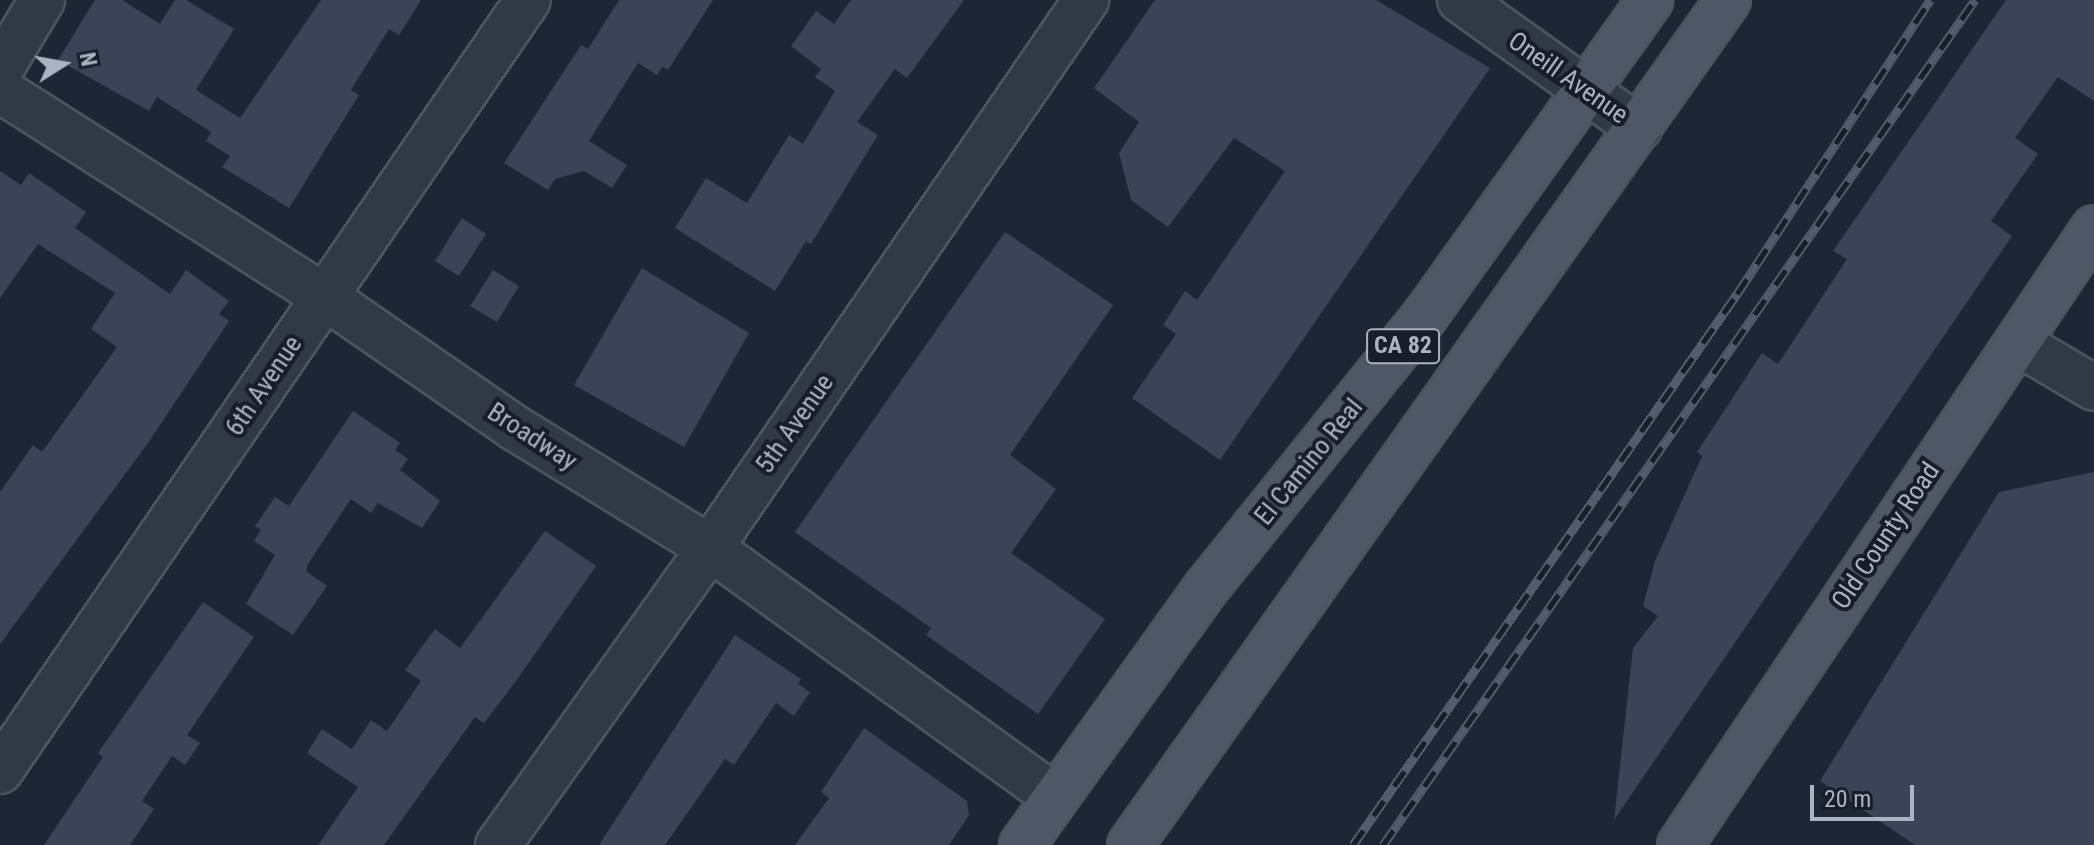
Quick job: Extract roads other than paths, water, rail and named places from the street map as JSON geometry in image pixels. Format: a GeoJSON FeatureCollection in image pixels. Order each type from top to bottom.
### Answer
{"type":"FeatureCollection","features":[{"type":"Feature","properties":{"kind":"main road","name":"El Camino Real"},"geometry":{"type":"LineString","coordinates":[[1022,845],[1207,587],[1425,316],[1650,0]]}},
{"type":"Feature","properties":{"kind":"main road","name":"CA 82"},"geometry":{"type":"LineString","coordinates":[[1130,845],[1728,0]]}},
{"type":"Feature","properties":{"kind":"main road","name":"Old County Road"},"geometry":{"type":"LineString","coordinates":[[1680,845],[2094,228]]}},
{"type":"Feature","properties":{"kind":"street"},"geometry":{"type":"LineString","coordinates":[[0,70],[42,0]]}},
{"type":"Feature","properties":{"kind":"street","name":"6th Avenue"},"geometry":{"type":"LineString","coordinates":[[0,771],[528,0]]}},
{"type":"Feature","properties":{"kind":"street","name":"5th Avenue"},"geometry":{"type":"LineString","coordinates":[[498,845],[710,548],[1086,0]]}},
{"type":"Feature","properties":{"kind":"street","name":"Oneill Avenue"},"geometry":{"type":"LineString","coordinates":[[1460,0],[1584,93],[1639,128]]}},
{"type":"Feature","properties":{"kind":"street","name":"Broadway"},"geometry":{"type":"LineString","coordinates":[[0,90],[325,297],[515,428],[710,548],[1055,797]]}},
{"type":"Feature","properties":{"kind":"street"},"geometry":{"type":"LineString","coordinates":[[2018,343],[2094,388]]}},
{"type":"Feature","properties":{"kind":"railway"},"geometry":{"type":"LineString","coordinates":[[1353,845],[1737,294],[1930,0]]}},
{"type":"Feature","properties":{"kind":"railway"},"geometry":{"type":"LineString","coordinates":[[1383,845],[1975,0]]}}]}
